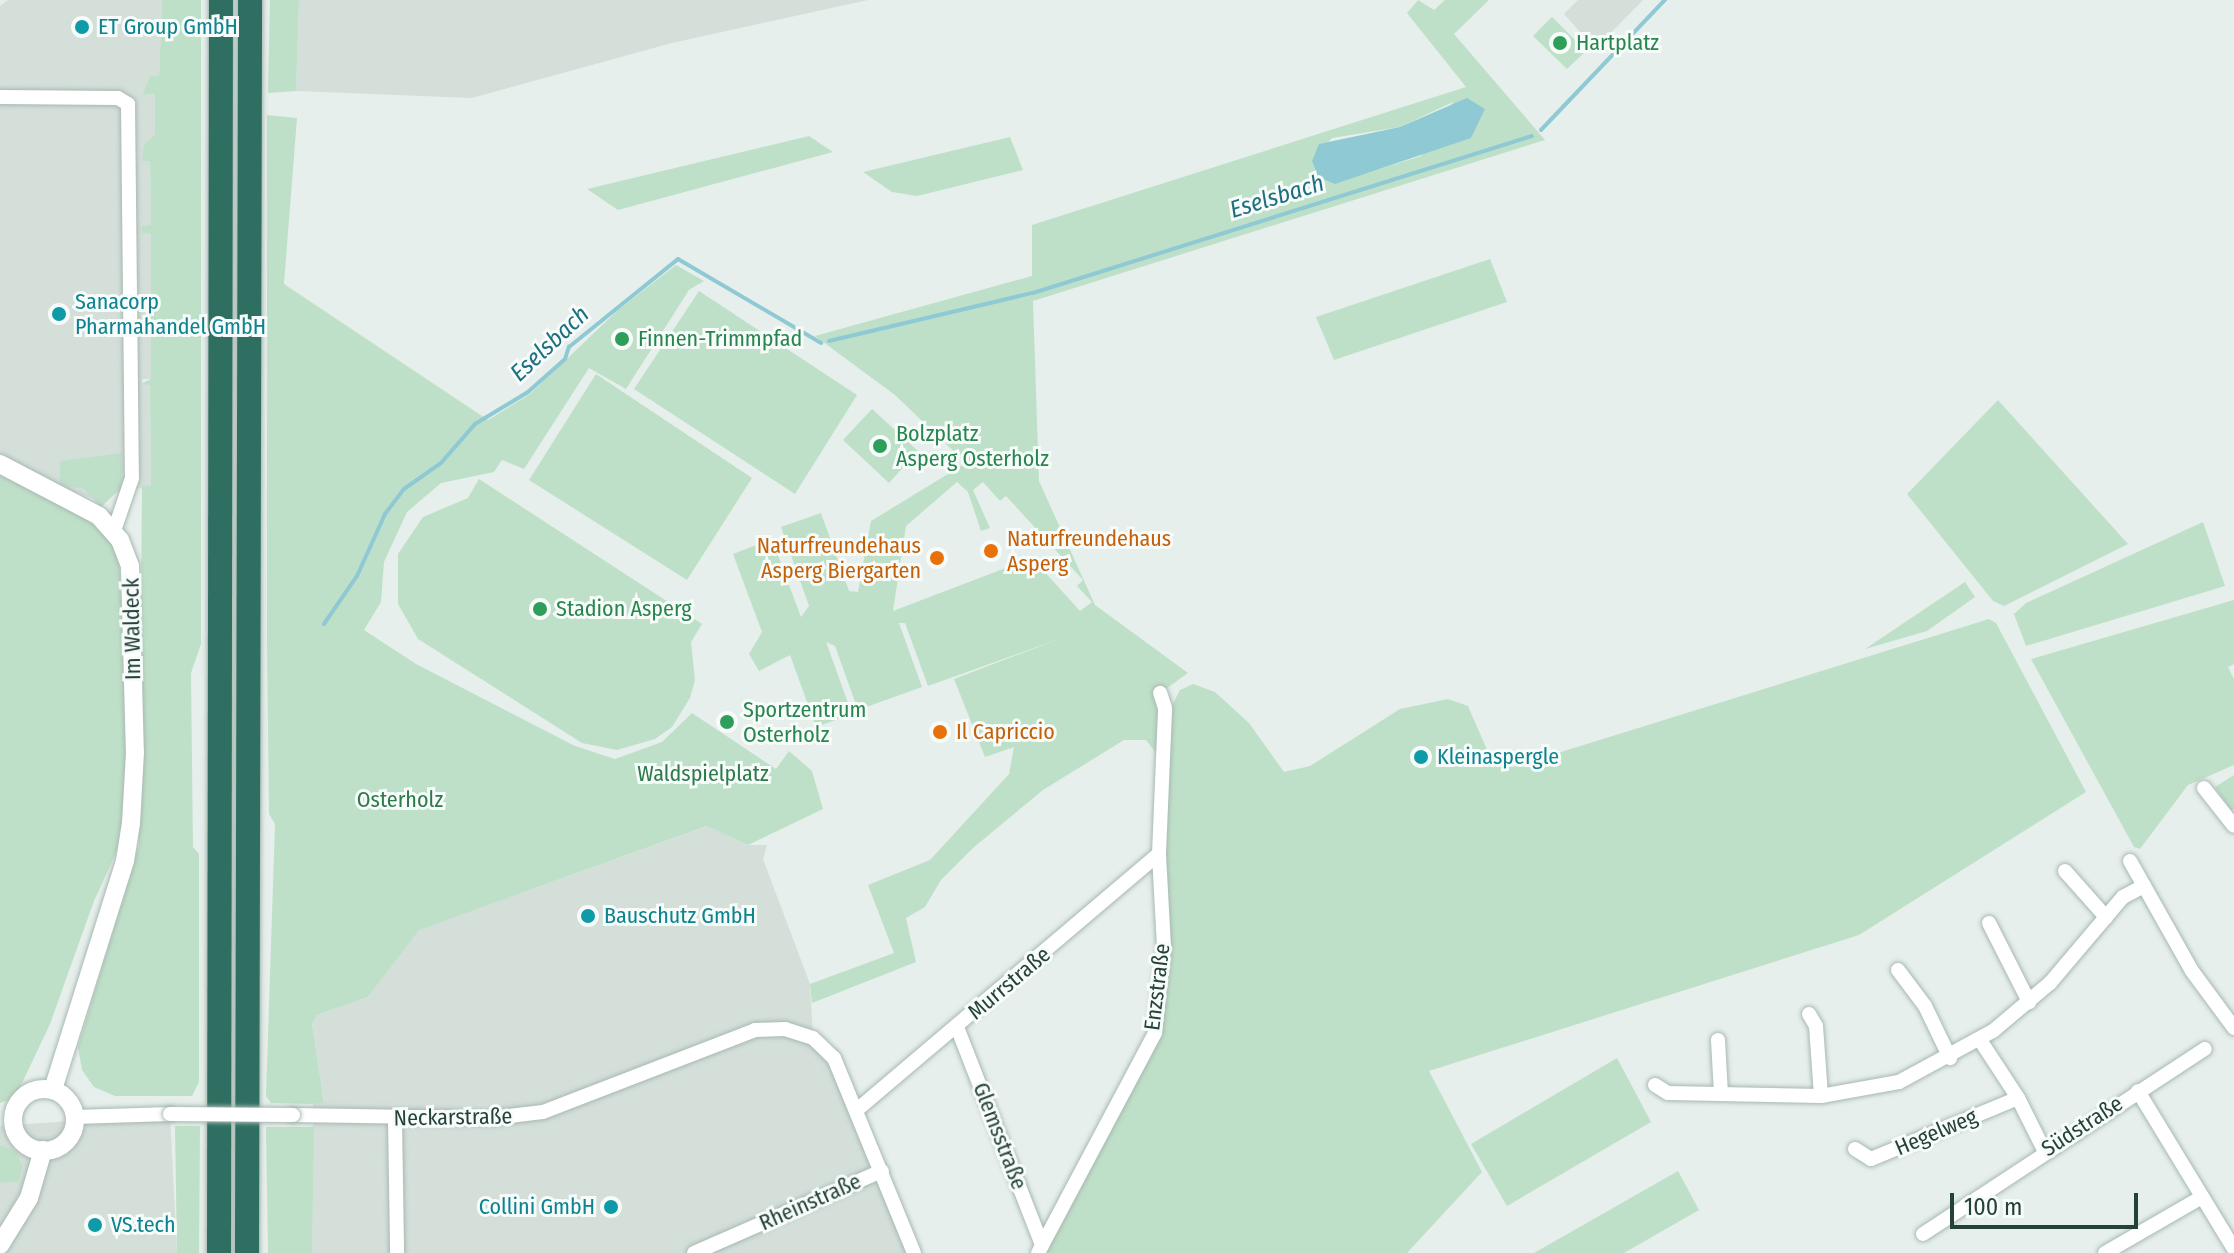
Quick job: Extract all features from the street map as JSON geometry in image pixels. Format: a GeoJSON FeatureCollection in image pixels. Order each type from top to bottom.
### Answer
{"type":"FeatureCollection","features":[{"type":"Feature","properties":{"kind":"highway"},"geometry":{"type":"LineString","coordinates":[[219,1253],[221,0]]}},
{"type":"Feature","properties":{"kind":"highway"},"geometry":{"type":"LineString","coordinates":[[247,1253],[250,0]]}},
{"type":"Feature","properties":{"kind":"street"},"geometry":{"type":"LineString","coordinates":[[0,97],[118,98],[128,104],[132,478],[114,531],[82,505],[0,464]]}},
{"type":"Feature","properties":{"kind":"street","name":"Im Waldeck"},"geometry":{"type":"LineString","coordinates":[[53,1090],[125,861],[131,823],[135,752],[130,566],[114,531]]}},
{"type":"Feature","properties":{"kind":"street","name":"Enzstraße"},"geometry":{"type":"LineString","coordinates":[[1040,1249],[1155,1033],[1164,947],[1159,854],[1165,708],[1160,693]]}},
{"type":"Feature","properties":{"kind":"street"},"geometry":{"type":"LineString","coordinates":[[2204,788],[2234,826]]}},
{"type":"Feature","properties":{"kind":"street","name":"Murrstraße"},"geometry":{"type":"LineString","coordinates":[[858,1109],[1159,854]]}},
{"type":"Feature","properties":{"kind":"street"},"geometry":{"type":"LineString","coordinates":[[2130,861],[2192,971],[2234,1028]]}},
{"type":"Feature","properties":{"kind":"street"},"geometry":{"type":"LineString","coordinates":[[2065,871],[2106,917]]}},
{"type":"Feature","properties":{"kind":"street"},"geometry":{"type":"LineString","coordinates":[[1655,1085],[1668,1093],[1821,1096],[1899,1082],[1980,1040],[2029,1002],[2123,897],[2144,886]]}},
{"type":"Feature","properties":{"kind":"street"},"geometry":{"type":"LineString","coordinates":[[1989,923],[2029,1002]]}},
{"type":"Feature","properties":{"kind":"street"},"geometry":{"type":"LineString","coordinates":[[1898,970],[1925,1006],[1950,1058]]}},
{"type":"Feature","properties":{"kind":"street"},"geometry":{"type":"LineString","coordinates":[[1809,1014],[1816,1026],[1821,1096]]}},
{"type":"Feature","properties":{"kind":"street","name":"Glemsstraße"},"geometry":{"type":"LineString","coordinates":[[957,1027],[1040,1249]]}},
{"type":"Feature","properties":{"kind":"street","name":"Neckarstraße"},"geometry":{"type":"LineString","coordinates":[[75,1117],[170,1114],[395,1119],[543,1112],[755,1030],[785,1029],[813,1038],[834,1058],[858,1109]]}},
{"type":"Feature","properties":{"kind":"street"},"geometry":{"type":"LineString","coordinates":[[1718,1040],[1721,1094]]}},
{"type":"Feature","properties":{"kind":"street"},"geometry":{"type":"LineString","coordinates":[[1980,1040],[2018,1098],[2044,1150]]}},
{"type":"Feature","properties":{"kind":"street","name":"Südstraße"},"geometry":{"type":"LineString","coordinates":[[1923,1234],[2044,1150],[2205,1049]]}},
{"type":"Feature","properties":{"kind":"street"},"geometry":{"type":"LineString","coordinates":[[0,1245],[29,1198],[43,1150],[70,1137],[75,1117],[66,1097],[53,1090],[36,1090],[21,1099],[7,1125],[21,1139],[43,1150]]}},
{"type":"Feature","properties":{"kind":"street"},"geometry":{"type":"LineString","coordinates":[[2138,1091],[2234,1249]]}},
{"type":"Feature","properties":{"kind":"street","name":"Hegelweg"},"geometry":{"type":"LineString","coordinates":[[1855,1149],[1871,1159],[2018,1098]]}},
{"type":"Feature","properties":{"kind":"street"},"geometry":{"type":"LineString","coordinates":[[858,1109],[914,1253]]}},
{"type":"Feature","properties":{"kind":"street"},"geometry":{"type":"LineString","coordinates":[[395,1119],[397,1253]]}},
{"type":"Feature","properties":{"kind":"street","name":"Rheinstraße"},"geometry":{"type":"LineString","coordinates":[[694,1253],[882,1171]]}},
{"type":"Feature","properties":{"kind":"street"},"geometry":{"type":"LineString","coordinates":[[2105,1253],[2202,1197]]}},
{"type":"Feature","properties":{"kind":"shaded area"},"geometry":{"type":"Polygon","coordinates":[[[8,0],[162,0],[159,76],[144,95],[155,94],[155,136],[142,161],[150,161],[151,226],[142,226],[142,233],[151,233],[151,303],[142,308],[151,308],[151,379],[142,379],[142,384],[150,384],[151,486],[118,492],[100,501],[0,464],[0,6],[8,0]]]}},
{"type":"Feature","properties":{"kind":"shaded area"},"geometry":{"type":"Polygon","coordinates":[[[299,0],[868,0],[672,43],[472,98],[296,91],[299,0]]]}},
{"type":"Feature","properties":{"kind":"shaded area"},"geometry":{"type":"Polygon","coordinates":[[[1578,0],[1643,0],[1595,49],[1564,14],[1578,0]]]}},
{"type":"Feature","properties":{"kind":"shaded area"},"geometry":{"type":"Polygon","coordinates":[[[708,826],[748,845],[767,845],[763,859],[810,984],[813,1038],[821,1044],[914,1253],[312,1253],[313,1104],[324,1101],[312,1024],[317,1015],[368,997],[418,930],[708,826]]]}},
{"type":"Feature","properties":{"kind":"shaded area"},"geometry":{"type":"Polygon","coordinates":[[[170,1114],[177,1253],[0,1253],[0,1126],[170,1114]]]}},
{"type":"Feature","properties":{"kind":"green space"},"geometry":{"type":"Polygon","coordinates":[[[162,0],[201,0],[201,644],[191,673],[193,847],[199,854],[199,1082],[192,1096],[115,1096],[94,1087],[82,1070],[78,1047],[139,845],[142,486],[151,485],[150,385],[141,384],[151,379],[151,308],[142,308],[151,302],[151,234],[142,233],[142,226],[151,225],[150,161],[142,161],[144,144],[155,135],[155,94],[143,95],[150,76],[159,76],[162,0]]]}},
{"type":"Feature","properties":{"kind":"green space"},"geometry":{"type":"Polygon","coordinates":[[[270,0],[299,0],[296,91],[268,93],[270,0]]]}},
{"type":"Feature","properties":{"kind":"green space"},"geometry":{"type":"Polygon","coordinates":[[[1418,0],[1434,10],[1445,0],[1489,0],[1454,34],[1545,140],[1033,301],[1039,481],[1095,605],[1188,673],[1160,693],[1161,759],[1146,740],[1124,740],[1043,790],[973,848],[941,880],[925,907],[906,918],[916,962],[812,1003],[810,984],[894,953],[868,885],[930,860],[1009,774],[1014,747],[985,757],[954,679],[1059,639],[928,686],[905,623],[899,623],[922,687],[858,710],[835,646],[826,642],[852,714],[816,727],[790,655],[759,671],[749,654],[762,632],[733,554],[772,539],[801,617],[809,606],[781,527],[821,513],[849,591],[858,592],[871,521],[966,463],[895,395],[815,336],[1032,276],[1032,225],[1466,87],[1407,13],[1418,0]],[[1453,102],[1400,127],[1332,138],[1312,161],[1318,177],[1348,179],[1421,156],[1453,102]],[[957,482],[906,526],[893,611],[1032,558],[1080,611],[1092,602],[1077,586],[1083,580],[1006,496],[1000,501],[983,482],[973,490],[990,528],[981,531],[968,492],[957,482]]]}},
{"type":"Feature","properties":{"kind":"green space","name":"Hartplatz"},"geometry":{"type":"Polygon","coordinates":[[[1552,17],[1586,51],[1567,69],[1533,36],[1552,17]]]}},
{"type":"Feature","properties":{"kind":"green space","name":"Osterholz"},"geometry":{"type":"Polygon","coordinates":[[[267,115],[297,118],[284,284],[488,420],[530,394],[617,311],[676,265],[704,281],[689,290],[626,389],[589,368],[524,469],[502,460],[494,472],[441,483],[407,512],[384,562],[381,602],[364,630],[416,664],[575,746],[615,759],[662,742],[692,713],[776,769],[789,751],[812,771],[823,809],[748,845],[707,826],[419,930],[368,997],[317,1015],[312,1024],[324,1102],[313,1104],[271,1103],[266,1096],[275,824],[269,814],[267,643],[267,115]]]}},
{"type":"Feature","properties":{"kind":"green space"},"geometry":{"type":"Polygon","coordinates":[[[809,136],[833,152],[618,210],[587,189],[809,136]]]}},
{"type":"Feature","properties":{"kind":"green space"},"geometry":{"type":"Polygon","coordinates":[[[1010,137],[1023,170],[917,196],[892,192],[863,172],[1010,137]]]}},
{"type":"Feature","properties":{"kind":"green space"},"geometry":{"type":"Polygon","coordinates":[[[1490,259],[1507,302],[1334,360],[1316,317],[1490,259]]]}},
{"type":"Feature","properties":{"kind":"green space"},"geometry":{"type":"Polygon","coordinates":[[[699,291],[857,395],[795,494],[634,389],[699,291]]]}},
{"type":"Feature","properties":{"kind":"green space"},"geometry":{"type":"Polygon","coordinates":[[[596,374],[752,478],[687,580],[529,480],[596,374]]]}},
{"type":"Feature","properties":{"kind":"green space"},"geometry":{"type":"Polygon","coordinates":[[[1998,400],[2128,544],[2004,606],[1993,601],[1907,494],[1998,400]]]}},
{"type":"Feature","properties":{"kind":"green space","name":"Bolzplatz Asperg Osterholz"},"geometry":{"type":"Polygon","coordinates":[[[872,409],[918,451],[889,483],[843,440],[872,409]]]}},
{"type":"Feature","properties":{"kind":"green space"},"geometry":{"type":"Polygon","coordinates":[[[122,453],[121,488],[101,507],[84,489],[60,484],[60,461],[122,453]]]}},
{"type":"Feature","properties":{"kind":"green space"},"geometry":{"type":"Polygon","coordinates":[[[0,475],[98,525],[119,550],[127,760],[126,831],[94,901],[50,1024],[15,1098],[0,1103],[0,475]]]}},
{"type":"Feature","properties":{"kind":"green space","name":"Stadion Asperg"},"geometry":{"type":"Polygon","coordinates":[[[479,479],[702,624],[691,642],[695,680],[690,698],[672,727],[655,739],[617,750],[582,743],[418,639],[398,604],[398,554],[423,517],[468,498],[479,479]]]}},
{"type":"Feature","properties":{"kind":"green space"},"geometry":{"type":"Polygon","coordinates":[[[2203,522],[2225,586],[2026,646],[2014,614],[2026,603],[2203,522]]]}},
{"type":"Feature","properties":{"kind":"green space"},"geometry":{"type":"Polygon","coordinates":[[[1965,582],[1975,597],[1927,631],[1865,649],[1965,582]]]}},
{"type":"Feature","properties":{"kind":"green space"},"geometry":{"type":"Polygon","coordinates":[[[2234,600],[2234,664],[2228,667],[2234,679],[2234,765],[2188,785],[2140,849],[2134,847],[2031,659],[2234,600]]]}},
{"type":"Feature","properties":{"kind":"green space"},"geometry":{"type":"Polygon","coordinates":[[[1989,619],[1996,623],[2086,792],[1859,935],[1429,1071],[1482,1172],[1407,1253],[1038,1253],[1155,1033],[1168,713],[1180,690],[1193,684],[1215,692],[1249,723],[1284,772],[1310,766],[1400,709],[1448,699],[1468,706],[1491,759],[1513,767],[1989,619]]]}},
{"type":"Feature","properties":{"kind":"green space"},"geometry":{"type":"Polygon","coordinates":[[[2234,775],[2234,809],[2231,810],[2215,787],[2234,775]]]}},
{"type":"Feature","properties":{"kind":"green space"},"geometry":{"type":"Polygon","coordinates":[[[1617,1058],[1651,1122],[1507,1206],[1471,1144],[1617,1058]]]}},
{"type":"Feature","properties":{"kind":"green space"},"geometry":{"type":"Polygon","coordinates":[[[175,1126],[200,1126],[199,1253],[177,1253],[175,1126]]]}},
{"type":"Feature","properties":{"kind":"green space"},"geometry":{"type":"Polygon","coordinates":[[[266,1127],[314,1127],[312,1253],[268,1253],[266,1127]]]}},
{"type":"Feature","properties":{"kind":"green space"},"geometry":{"type":"Polygon","coordinates":[[[0,1145],[16,1151],[22,1166],[19,1181],[0,1183],[0,1145]]]}},
{"type":"Feature","properties":{"kind":"green space"},"geometry":{"type":"Polygon","coordinates":[[[1678,1171],[1699,1210],[1624,1253],[1534,1253],[1678,1171]]]}},
{"type":"Feature","properties":{"kind":"water"},"geometry":{"type":"Polygon","coordinates":[[[1467,98],[1485,109],[1471,138],[1335,184],[1318,177],[1312,161],[1319,144],[1400,127],[1467,98]]]}},
{"type":"Feature","properties":{"kind":"waterway","name":"Eselsbach"},"geometry":{"type":"LineString","coordinates":[[1541,130],[1665,0]]}},
{"type":"Feature","properties":{"kind":"waterway","name":"Eselsbach"},"geometry":{"type":"LineString","coordinates":[[1033,293],[1532,136]]}},
{"type":"Feature","properties":{"kind":"waterway","name":"Eselsbach"},"geometry":{"type":"LineString","coordinates":[[324,624],[357,576],[385,514],[404,489],[441,463],[475,424],[528,392],[565,359],[569,347],[678,259],[821,343]]}},
{"type":"Feature","properties":{"kind":"waterway","name":"Eselsbach"},"geometry":{"type":"LineString","coordinates":[[829,341],[1032,293]]}},
{"type":"Feature","properties":{"kind":"place","name":"ET Group GmbH"},"geometry":{"type":"Point","coordinates":[82,27]}},
{"type":"Feature","properties":{"kind":"place","name":"Hartplatz"},"geometry":{"type":"Point","coordinates":[1560,43]}},
{"type":"Feature","properties":{"kind":"place","name":"Sanacorp Pharmahandel GmbH"},"geometry":{"type":"Point","coordinates":[59,314]}},
{"type":"Feature","properties":{"kind":"place","name":"Finnen-Trimmpfad"},"geometry":{"type":"Point","coordinates":[622,339]}},
{"type":"Feature","properties":{"kind":"place","name":"Bolzplatz Asperg Osterholz"},"geometry":{"type":"Point","coordinates":[880,446]}},
{"type":"Feature","properties":{"kind":"place","name":"Naturfreundehaus Asperg"},"geometry":{"type":"Point","coordinates":[991,551]}},
{"type":"Feature","properties":{"kind":"place","name":"Naturfreundehaus Asperg Biergarten"},"geometry":{"type":"Point","coordinates":[937,558]}},
{"type":"Feature","properties":{"kind":"place","name":"Stadion Asperg"},"geometry":{"type":"Point","coordinates":[540,609]}},
{"type":"Feature","properties":{"kind":"place","name":"Sportzentrum Osterholz"},"geometry":{"type":"Point","coordinates":[727,722]}},
{"type":"Feature","properties":{"kind":"place","name":"Il Capriccio"},"geometry":{"type":"Point","coordinates":[940,732]}},
{"type":"Feature","properties":{"kind":"place","name":"Kleinaspergle"},"geometry":{"type":"Point","coordinates":[1421,757]}},
{"type":"Feature","properties":{"kind":"place","name":"Bauschutz GmbH"},"geometry":{"type":"Point","coordinates":[588,916]}},
{"type":"Feature","properties":{"kind":"place","name":"Collini GmbH"},"geometry":{"type":"Point","coordinates":[611,1207]}},
{"type":"Feature","properties":{"kind":"place","name":"VS.tech"},"geometry":{"type":"Point","coordinates":[95,1225]}},
{"type":"Feature","properties":{"kind":"park label","name":"Waldspielplatz"},"geometry":{"type":"Point","coordinates":[703,774]}}]}
